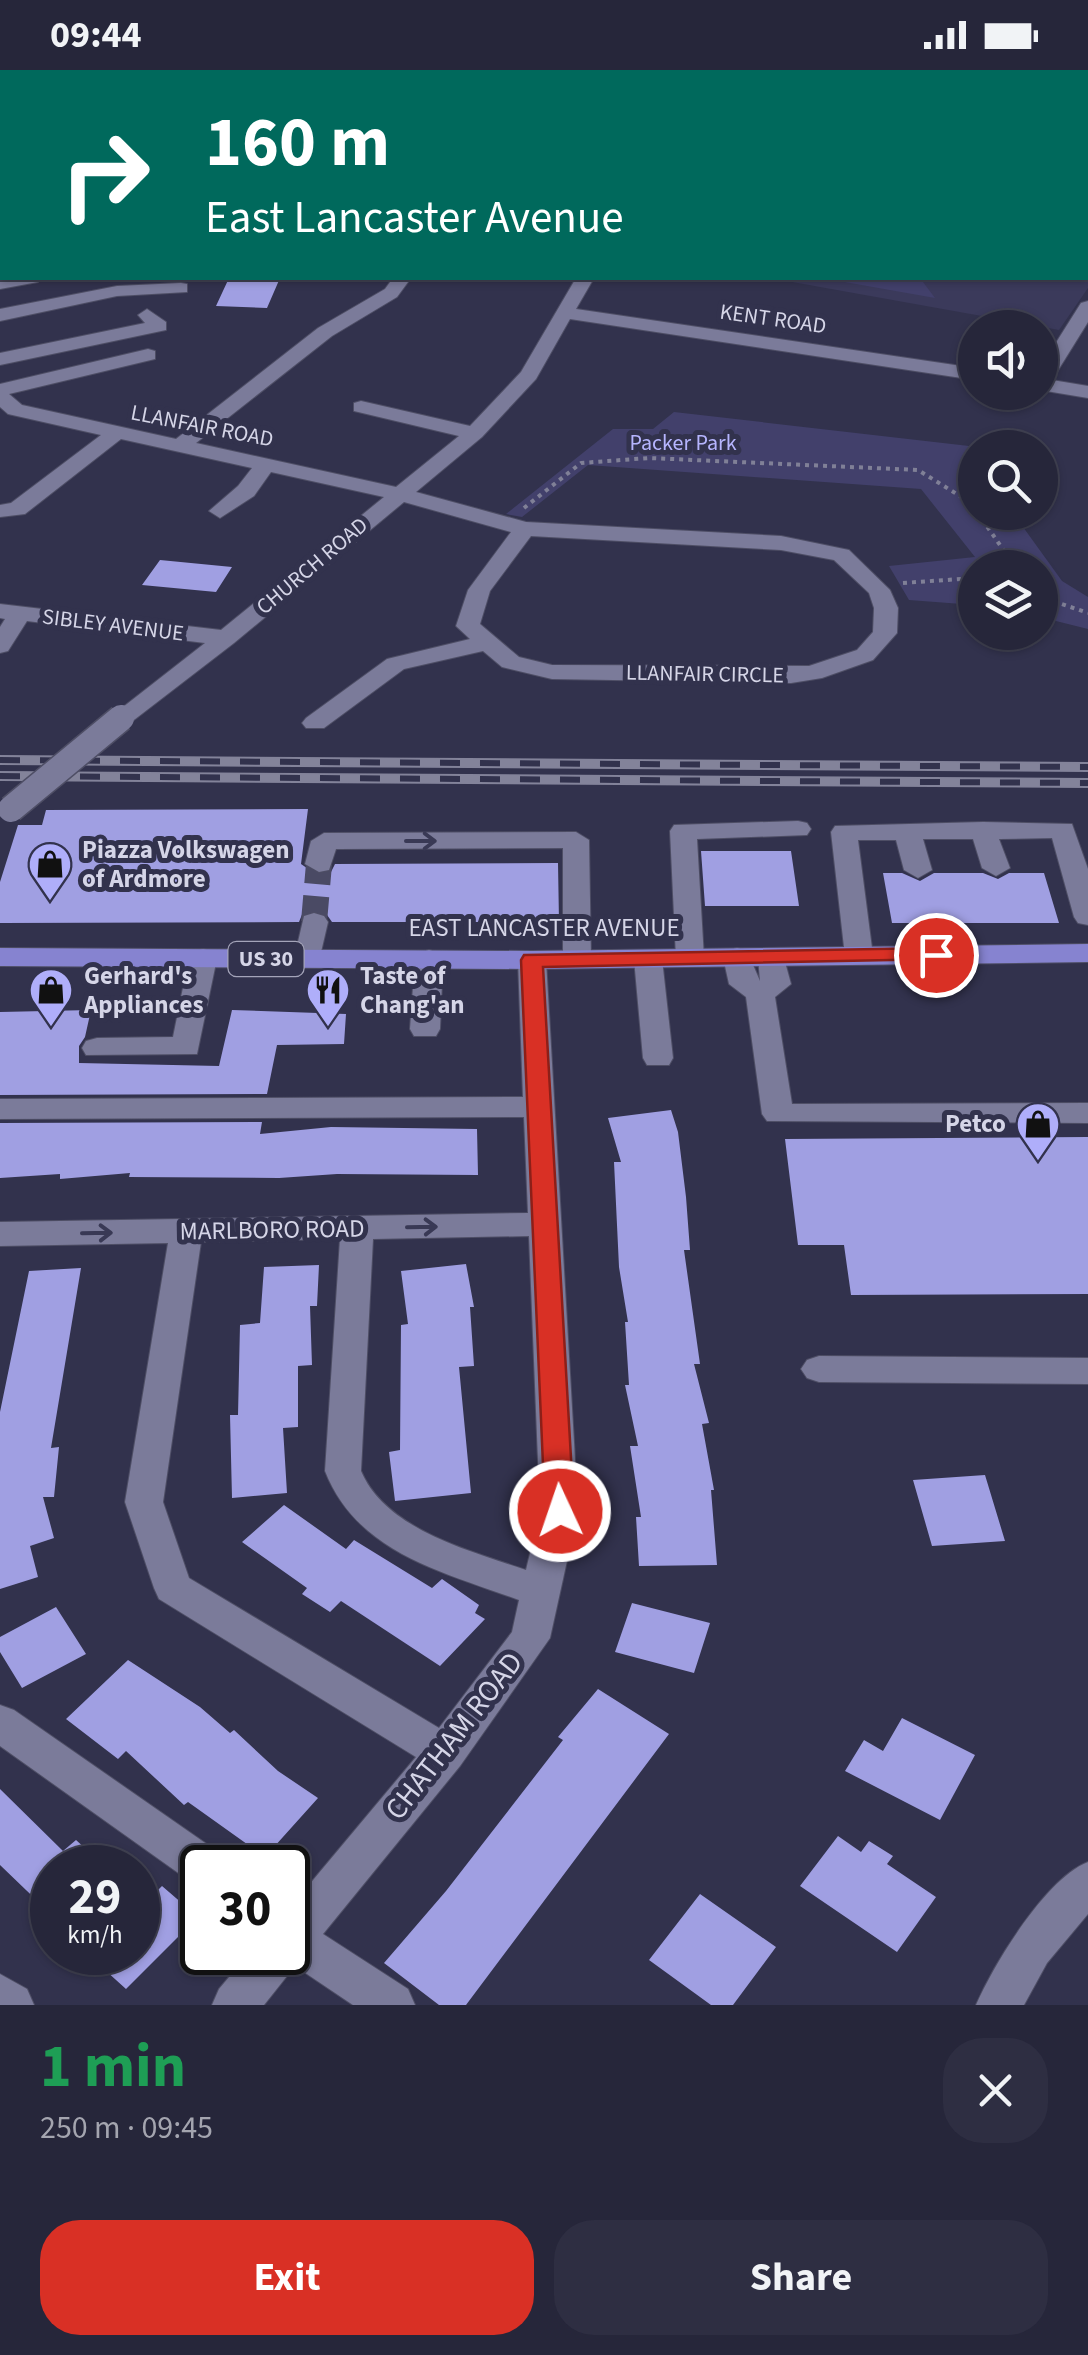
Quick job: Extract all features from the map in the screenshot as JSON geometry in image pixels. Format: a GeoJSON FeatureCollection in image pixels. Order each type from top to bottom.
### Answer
{"type":"FeatureCollection","features":[{"type":"Feature","properties":{"kind":"highway","name":"EAST LANCASTER AVENUE"},"geometry":{"type":"LineString","coordinates":[[0,957],[532,960],[1088,953]]}},
{"type":"Feature","properties":{"kind":"street"},"geometry":{"type":"LineString","coordinates":[[181,445],[325,332],[391,293],[401,280]]}},
{"type":"Feature","properties":{"kind":"street","name":"CHURCH ROAD"},"geometry":{"type":"LineString","coordinates":[[6,815],[474,433],[528,375],[584,280]]}},
{"type":"Feature","properties":{"kind":"street"},"geometry":{"type":"LineString","coordinates":[[0,315],[118,291],[181,288]]}},
{"type":"Feature","properties":{"kind":"street"},"geometry":{"type":"LineString","coordinates":[[1058,355],[1088,307]]}},
{"type":"Feature","properties":{"kind":"street","name":"KENT ROAD"},"geometry":{"type":"LineString","coordinates":[[565,314],[958,372]]}},
{"type":"Feature","properties":{"kind":"street"},"geometry":{"type":"LineString","coordinates":[[0,359],[159,326],[147,315]]}},
{"type":"Feature","properties":{"kind":"street"},"geometry":{"type":"LineString","coordinates":[[0,370],[23,360],[124,338]]}},
{"type":"Feature","properties":{"kind":"street"},"geometry":{"type":"LineString","coordinates":[[3,405],[148,354]]}},
{"type":"Feature","properties":{"kind":"street"},"geometry":{"type":"LineString","coordinates":[[1058,387],[1088,392]]}},
{"type":"Feature","properties":{"kind":"street","name":"LLANFAIR ROAD"},"geometry":{"type":"LineString","coordinates":[[3,405],[115,434],[399,494]]}},
{"type":"Feature","properties":{"kind":"street"},"geometry":{"type":"LineString","coordinates":[[360,407],[474,433]]}},
{"type":"Feature","properties":{"kind":"street"},"geometry":{"type":"LineString","coordinates":[[2,511],[17,509],[115,434]]}},
{"type":"Feature","properties":{"kind":"street"},"geometry":{"type":"LineString","coordinates":[[220,510],[246,491],[266,464]]}},
{"type":"Feature","properties":{"kind":"street"},"geometry":{"type":"LineString","coordinates":[[399,494],[516,526],[812,547],[841,555],[874,585]]}},
{"type":"Feature","properties":{"kind":"street"},"geometry":{"type":"LineString","coordinates":[[485,643],[468,626],[480,590],[516,526]]}},
{"type":"Feature","properties":{"kind":"street","name":"LLANFAIR CIRCLE"},"geometry":{"type":"LineString","coordinates":[[485,643],[511,662],[552,672],[812,674],[865,655],[885,633],[886,608],[874,585]]}},
{"type":"Feature","properties":{"kind":"street"},"geometry":{"type":"LineString","coordinates":[[0,646],[10,612]]}},
{"type":"Feature","properties":{"kind":"street","name":"SIBLEY AVENUE"},"geometry":{"type":"LineString","coordinates":[[10,612],[226,638]]}},
{"type":"Feature","properties":{"kind":"street"},"geometry":{"type":"LineString","coordinates":[[315,723],[396,664],[485,643]]}},
{"type":"Feature","properties":{"kind":"street"},"geometry":{"type":"LineString","coordinates":[[690,958],[683,831],[798,830]]}},
{"type":"Feature","properties":{"kind":"street"},"geometry":{"type":"LineString","coordinates":[[983,830],[996,868]]}},
{"type":"Feature","properties":{"kind":"street"},"geometry":{"type":"LineString","coordinates":[[859,956],[844,832],[1063,830],[1088,917]]}},
{"type":"Feature","properties":{"kind":"street"},"geometry":{"type":"LineString","coordinates":[[907,831],[918,870]]}},
{"type":"Feature","properties":{"kind":"street"},"geometry":{"type":"LineString","coordinates":[[319,864],[324,841],[576,840],[578,959]]}},
{"type":"Feature","properties":{"kind":"street"},"geometry":{"type":"LineString","coordinates":[[308,959],[314,922]]}},
{"type":"Feature","properties":{"kind":"street"},"geometry":{"type":"LineString","coordinates":[[737,957],[744,984],[760,994],[778,1114],[1088,1113]]}},
{"type":"Feature","properties":{"kind":"street"},"geometry":{"type":"LineString","coordinates":[[760,994],[776,984],[772,957]]}},
{"type":"Feature","properties":{"kind":"street"},"geometry":{"type":"LineString","coordinates":[[97,1048],[186,1048],[203,958]]}},
{"type":"Feature","properties":{"kind":"street"},"geometry":{"type":"LineString","coordinates":[[648,958],[658,1058]]}},
{"type":"Feature","properties":{"kind":"street"},"geometry":{"type":"LineString","coordinates":[[425,1029],[429,959]]}},
{"type":"Feature","properties":{"kind":"street","name":"CHATHAM ROAD"},"geometry":{"type":"LineString","coordinates":[[310,1913],[444,1752],[530,1638],[560,1511],[532,960]]}},
{"type":"Feature","properties":{"kind":"street"},"geometry":{"type":"LineString","coordinates":[[0,1109],[538,1107]]}},
{"type":"Feature","properties":{"kind":"street","name":"MARLBORO ROAD"},"geometry":{"type":"LineString","coordinates":[[0,1235],[544,1224]]}},
{"type":"Feature","properties":{"kind":"street"},"geometry":{"type":"LineString","coordinates":[[357,1228],[342,1471],[346,1490],[376,1520],[429,1548],[541,1591]]}},
{"type":"Feature","properties":{"kind":"street"},"geometry":{"type":"LineString","coordinates":[[186,1232],[144,1502],[174,1588],[444,1752]]}},
{"type":"Feature","properties":{"kind":"street"},"geometry":{"type":"LineString","coordinates":[[819,1369],[1088,1371]]}},
{"type":"Feature","properties":{"kind":"street"},"geometry":{"type":"LineString","coordinates":[[0,1724],[180,1850]]}},
{"type":"Feature","properties":{"kind":"street"},"geometry":{"type":"LineString","coordinates":[[998,2005],[1031,1948],[1088,1882]]}},
{"type":"Feature","properties":{"kind":"street"},"geometry":{"type":"LineString","coordinates":[[310,1956],[392,2005]]}},
{"type":"Feature","properties":{"kind":"street","name":"CHATHAM ROAD"},"geometry":{"type":"LineString","coordinates":[[236,2005],[260,1975]]}},
{"type":"Feature","properties":{"kind":"street"},"geometry":{"type":"LineString","coordinates":[[0,1996],[11,2005]]}},
{"type":"Feature","properties":{"kind":"path"},"geometry":{"type":"LineString","coordinates":[[516,526],[535,496],[581,462],[649,458],[918,470],[958,494]]}},
{"type":"Feature","properties":{"kind":"path"},"geometry":{"type":"LineString","coordinates":[[874,585],[958,579]]}},
{"type":"Feature","properties":{"kind":"path"},"geometry":{"type":"LineString","coordinates":[[1058,603],[1088,613]]}},
{"type":"Feature","properties":{"kind":"shaded area"},"geometry":{"type":"Polygon","coordinates":[[[781,280],[1088,280],[1088,288],[1059,330],[1058,310],[958,312],[781,280]]]}},
{"type":"Feature","properties":{"kind":"green space"},"geometry":{"type":"Polygon","coordinates":[[[833,280],[922,280],[935,298],[833,280]]]}},
{"type":"Feature","properties":{"kind":"green space","name":"Packer Park"},"geometry":{"type":"Polygon","coordinates":[[[674,412],[958,445],[958,530],[1025,530],[1040,550],[969,550],[921,489],[588,465],[522,517],[506,514],[613,429],[653,429],[674,412]]]}},
{"type":"Feature","properties":{"kind":"green space","name":"Packer Park"},"geometry":{"type":"Polygon","coordinates":[[[958,559],[958,604],[909,600],[889,566],[958,559]]]}},
{"type":"Feature","properties":{"kind":"green space","name":"Packer Park"},"geometry":{"type":"Polygon","coordinates":[[[1058,575],[1088,597],[1088,629],[1058,622],[1058,575]]]}},
{"type":"Feature","properties":{"kind":"building"},"geometry":{"type":"Polygon","coordinates":[[[228,280],[279,280],[267,308],[216,306],[228,280]]]}},
{"type":"Feature","properties":{"kind":"building"},"geometry":{"type":"Polygon","coordinates":[[[160,560],[232,567],[216,592],[142,585],[160,560]]]}},
{"type":"Feature","properties":{"kind":"building"},"geometry":{"type":"Polygon","coordinates":[[[308,809],[301,864],[317,875],[330,874],[335,864],[558,863],[559,922],[332,922],[325,912],[313,909],[303,912],[299,922],[0,923],[0,882],[18,825],[42,825],[46,810],[308,809]]]}},
{"type":"Feature","properties":{"kind":"building"},"geometry":{"type":"Polygon","coordinates":[[[701,851],[791,851],[799,906],[705,906],[701,851]]]}},
{"type":"Feature","properties":{"kind":"building"},"geometry":{"type":"Polygon","coordinates":[[[883,873],[902,873],[920,881],[934,873],[983,873],[998,879],[1009,873],[1044,873],[1059,923],[892,923],[883,873]]]}},
{"type":"Feature","properties":{"kind":"building"},"geometry":{"type":"Polygon","coordinates":[[[91,1010],[79,1046],[79,1063],[219,1066],[232,1010],[346,1014],[344,1044],[277,1045],[267,1094],[0,1095],[0,1012],[91,1010]]]}},
{"type":"Feature","properties":{"kind":"building"},"geometry":{"type":"Polygon","coordinates":[[[671,1110],[678,1132],[686,1197],[690,1250],[684,1250],[700,1364],[694,1364],[709,1423],[702,1424],[714,1490],[717,1565],[639,1566],[636,1517],[641,1517],[630,1446],[638,1446],[625,1385],[629,1385],[628,1322],[619,1267],[614,1162],[621,1162],[608,1118],[671,1110]]]}},
{"type":"Feature","properties":{"kind":"building"},"geometry":{"type":"Polygon","coordinates":[[[262,1122],[260,1134],[331,1127],[477,1129],[478,1175],[337,1174],[279,1178],[129,1177],[130,1173],[60,1179],[60,1174],[0,1178],[0,1123],[262,1122]]]}},
{"type":"Feature","properties":{"kind":"building"},"geometry":{"type":"Polygon","coordinates":[[[1088,1137],[1088,1294],[851,1295],[844,1245],[798,1245],[785,1139],[1088,1137]]]}},
{"type":"Feature","properties":{"kind":"building"},"geometry":{"type":"Polygon","coordinates":[[[466,1264],[474,1307],[470,1307],[474,1366],[459,1367],[471,1493],[395,1501],[389,1452],[400,1450],[401,1325],[408,1324],[401,1271],[466,1264]]]}},
{"type":"Feature","properties":{"kind":"building"},"geometry":{"type":"Polygon","coordinates":[[[319,1265],[317,1306],[310,1306],[312,1365],[298,1366],[298,1427],[283,1428],[287,1493],[232,1498],[230,1415],[238,1415],[240,1325],[260,1323],[264,1267],[319,1265]]]}},
{"type":"Feature","properties":{"kind":"building"},"geometry":{"type":"Polygon","coordinates":[[[81,1268],[51,1448],[59,1447],[54,1497],[43,1497],[54,1538],[30,1546],[38,1577],[0,1589],[0,1412],[29,1271],[81,1268]]]}},
{"type":"Feature","properties":{"kind":"building"},"geometry":{"type":"Polygon","coordinates":[[[985,1475],[1005,1541],[932,1546],[913,1480],[985,1475]]]}},
{"type":"Feature","properties":{"kind":"building"},"geometry":{"type":"Polygon","coordinates":[[[284,1505],[346,1549],[354,1540],[432,1588],[442,1579],[479,1605],[475,1613],[485,1619],[440,1666],[341,1601],[330,1612],[302,1594],[307,1588],[242,1542],[284,1505]]]}},
{"type":"Feature","properties":{"kind":"building"},"geometry":{"type":"Polygon","coordinates":[[[632,1603],[710,1623],[694,1673],[615,1652],[632,1603]]]}},
{"type":"Feature","properties":{"kind":"building"},"geometry":{"type":"Polygon","coordinates":[[[56,1607],[86,1654],[22,1688],[0,1652],[0,1637],[56,1607]]]}},
{"type":"Feature","properties":{"kind":"building"},"geometry":{"type":"Polygon","coordinates":[[[128,1660],[200,1707],[230,1733],[234,1730],[278,1771],[318,1798],[276,1845],[248,1845],[188,1802],[184,1805],[126,1751],[118,1759],[66,1719],[128,1660]]]}},
{"type":"Feature","properties":{"kind":"building"},"geometry":{"type":"Polygon","coordinates":[[[598,1689],[669,1734],[466,2005],[439,2005],[384,1963],[446,1891],[563,1740],[558,1737],[598,1689]]]}},
{"type":"Feature","properties":{"kind":"building"},"geometry":{"type":"Polygon","coordinates":[[[902,1718],[975,1755],[940,1820],[845,1771],[864,1740],[883,1751],[902,1718]]]}},
{"type":"Feature","properties":{"kind":"building"},"geometry":{"type":"Polygon","coordinates":[[[0,1789],[57,1845],[30,1845],[30,1894],[0,1865],[0,1789]]]}},
{"type":"Feature","properties":{"kind":"building"},"geometry":{"type":"Polygon","coordinates":[[[838,1836],[861,1852],[869,1841],[893,1856],[887,1864],[936,1897],[897,1952],[800,1886],[838,1836]]]}},
{"type":"Feature","properties":{"kind":"building"},"geometry":{"type":"Polygon","coordinates":[[[160,1888],[180,1902],[180,1935],[160,1955],[160,1888]]]}},
{"type":"Feature","properties":{"kind":"building"},"geometry":{"type":"Polygon","coordinates":[[[700,1894],[776,1947],[733,2005],[711,2005],[649,1960],[700,1894]]]}},
{"type":"Feature","properties":{"kind":"building"},"geometry":{"type":"Polygon","coordinates":[[[110,1975],[140,1975],[126,1989],[110,1975]]]}},
{"type":"Feature","properties":{"kind":"tunnel"},"geometry":{"type":"LineString","coordinates":[[314,922],[319,864]]}},
{"type":"Feature","properties":{"kind":"railway"},"geometry":{"type":"LineString","coordinates":[[0,760],[1088,767]]}},
{"type":"Feature","properties":{"kind":"railway"},"geometry":{"type":"LineString","coordinates":[[0,776],[1088,783]]}},
{"type":"Feature","properties":{"kind":"place","name":"Piazza Volkswagen of Ardmore"},"geometry":{"type":"Point","coordinates":[50,902]}},
{"type":"Feature","properties":{"kind":"place","name":"Gerhard's Appliances"},"geometry":{"type":"Point","coordinates":[51,1028]}},
{"type":"Feature","properties":{"kind":"place","name":"Taste of Chang'an"},"geometry":{"type":"Point","coordinates":[328,1028]}},
{"type":"Feature","properties":{"kind":"place","name":"Petco"},"geometry":{"type":"Point","coordinates":[1038,1162]}},
{"type":"Feature","properties":{"kind":"route"},"geometry":{"type":"LineString","coordinates":[[560,1511],[532,960],[936,955]]}}]}
